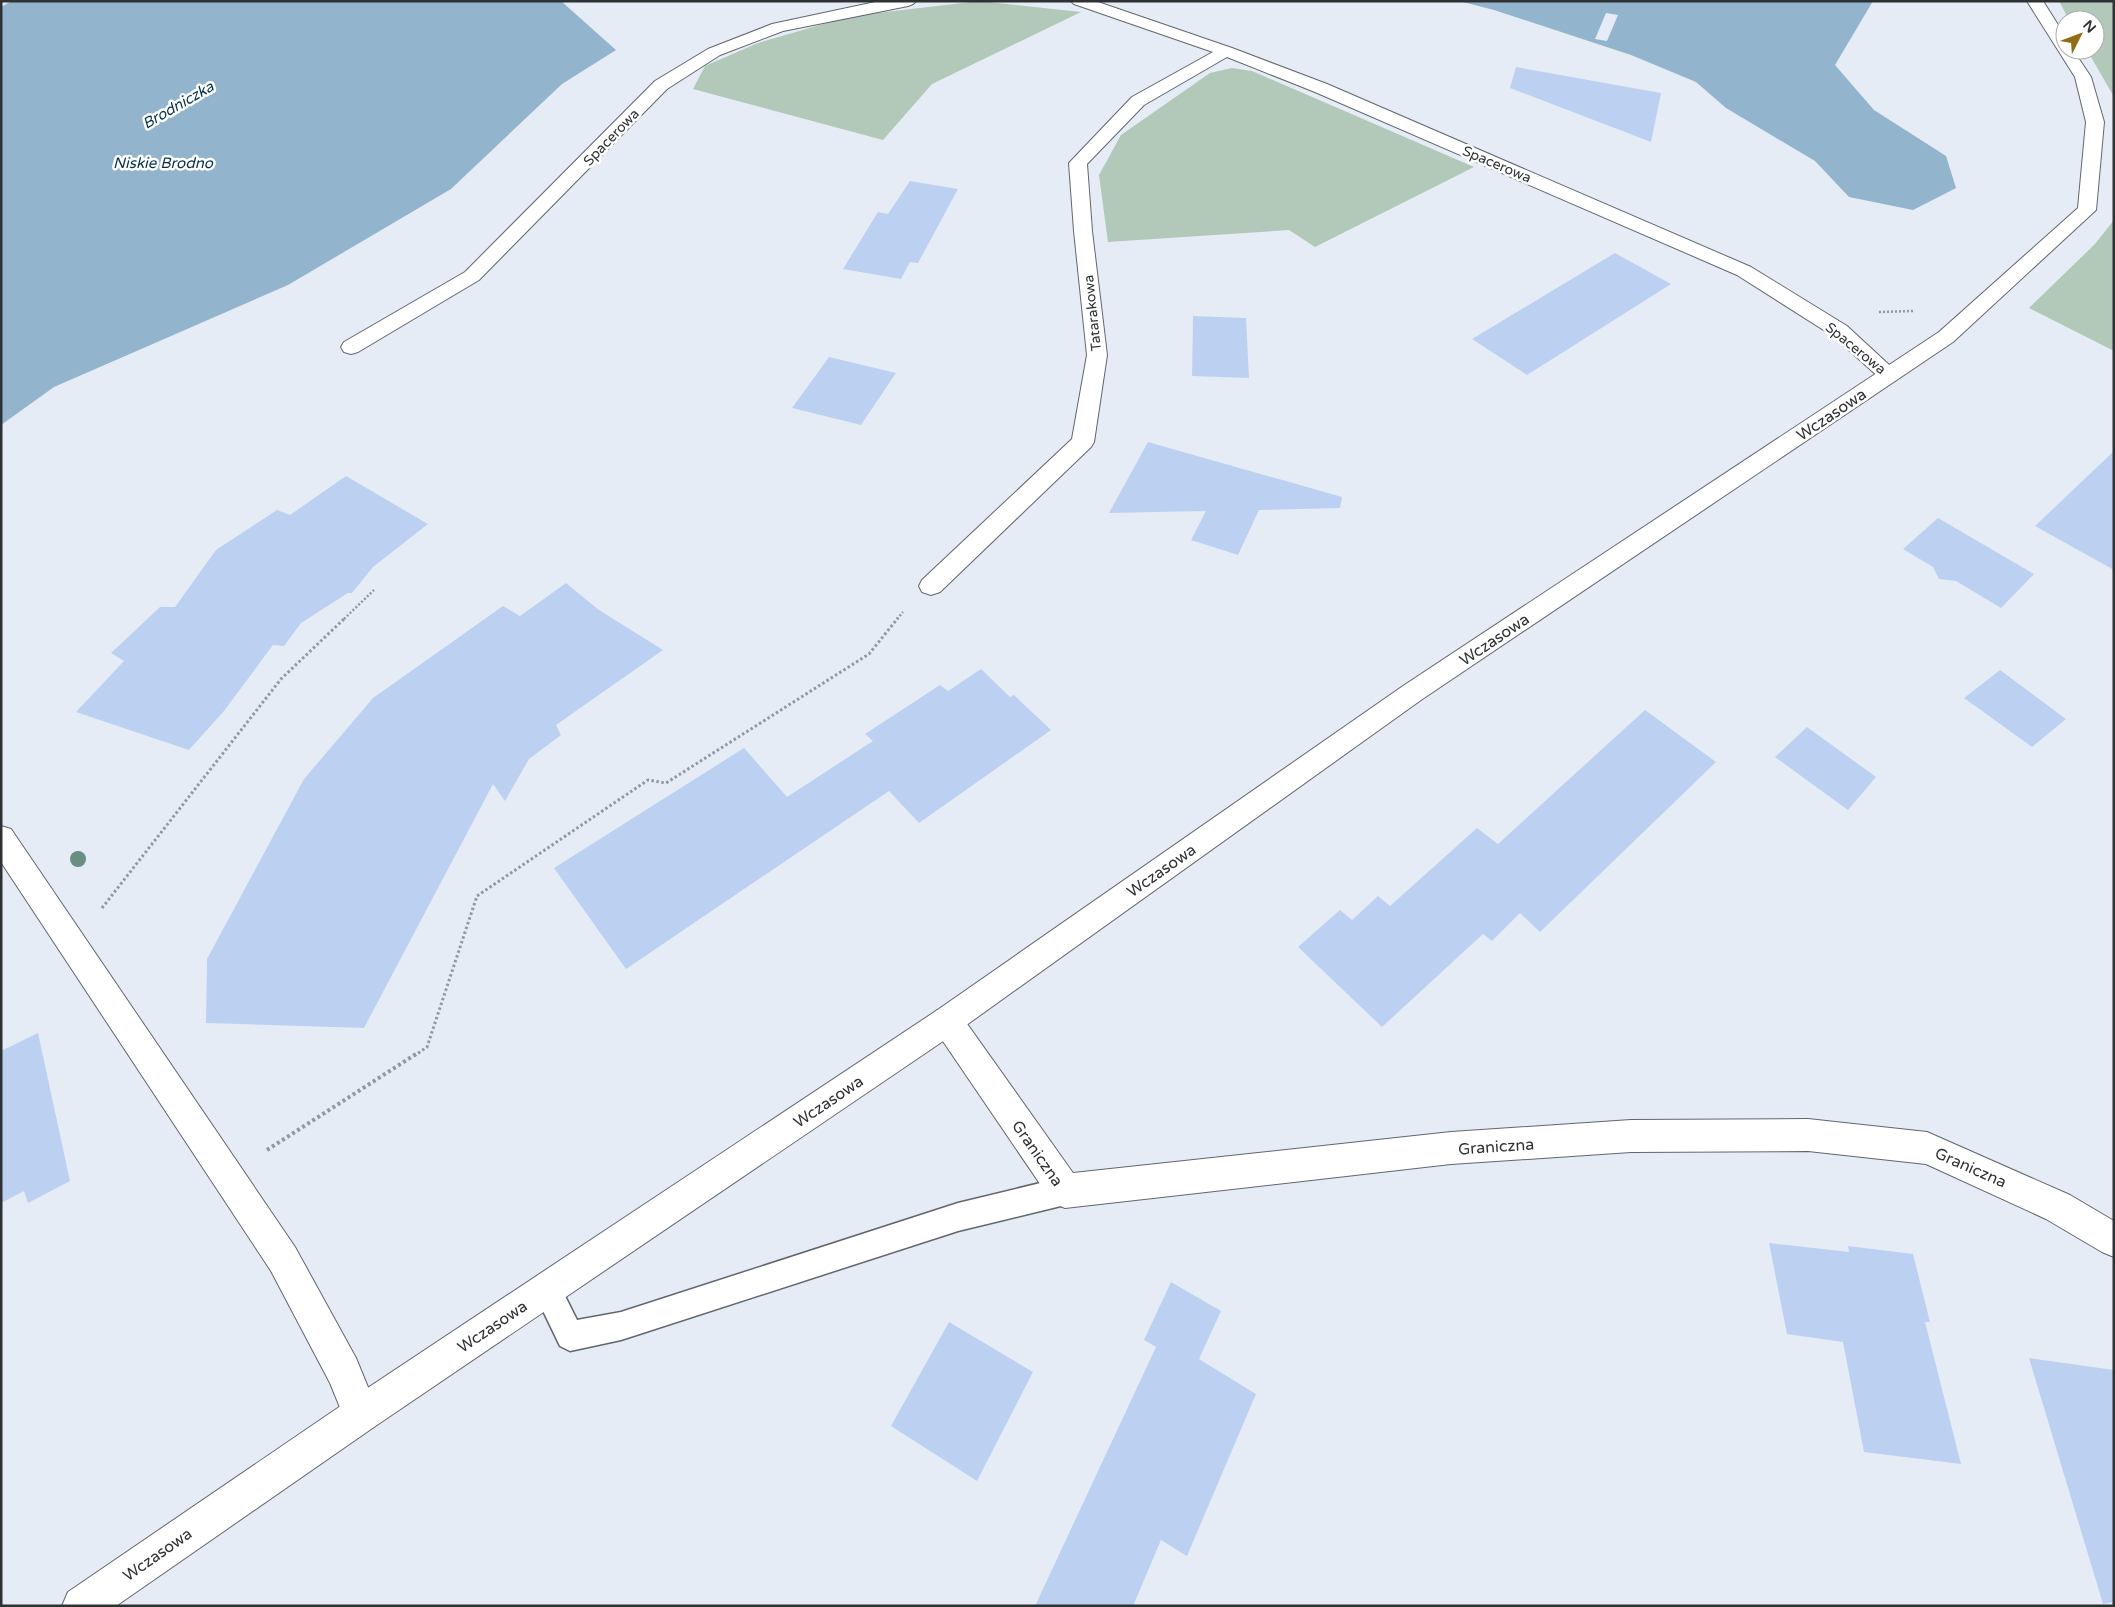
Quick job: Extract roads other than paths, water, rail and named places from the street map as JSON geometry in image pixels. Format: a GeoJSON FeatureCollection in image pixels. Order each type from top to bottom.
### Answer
{"type":"FeatureCollection","features":[{"type":"Feature","properties":{"kind":"street","name":"Spacerowa"},"geometry":{"type":"LineString","coordinates":[[351,347],[472,276],[579,171],[661,85],[714,52],[778,27],[908,1]]}},
{"type":"Feature","properties":{"kind":"street","name":"Spacerowa"},"geometry":{"type":"LineString","coordinates":[[1079,1],[1226,51],[1321,88],[1744,272],[1840,331],[1890,375]]}},
{"type":"Feature","properties":{"kind":"street","name":"Wczasowa"},"geometry":{"type":"LineString","coordinates":[[2035,1],[2055,34]]}},
{"type":"Feature","properties":{"kind":"street","name":"Tatarakowa"},"geometry":{"type":"LineString","coordinates":[[931,586],[1082,442],[1097,355],[1083,232],[1078,163],[1138,101],[1226,51]]}},
{"type":"Feature","properties":{"kind":"street","name":"Wczasowa"},"geometry":{"type":"LineString","coordinates":[[82,1606],[361,1414],[947,1021],[1412,693],[1946,337],[2087,210],[2095,122],[2082,77],[2071,60]]}},
{"type":"Feature","properties":{"kind":"street"},"geometry":{"type":"LineString","coordinates":[[1,838],[283,1259],[344,1370],[361,1414]]}},
{"type":"Feature","properties":{"kind":"street","name":"Graniczna"},"geometry":{"type":"LineString","coordinates":[[947,1021],[1065,1191],[1451,1148],[1631,1136],[1808,1135],[1927,1148],[2058,1207],[2114,1240]]}},
{"type":"Feature","properties":{"kind":"lane"},"geometry":{"type":"LineString","coordinates":[[547,1290],[570,1336],[612,1328],[958,1217],[1065,1191]]}},
{"type":"Feature","properties":{"kind":"water","name":"Niskie Brodno"},"geometry":{"type":"Polygon","coordinates":[[[12,1],[561,1],[616,50],[562,84],[451,189],[288,285],[54,387],[1,425],[1,7],[12,1]]]}},
{"type":"Feature","properties":{"kind":"water"},"geometry":{"type":"Polygon","coordinates":[[[1459,1],[1873,1],[1835,65],[1874,110],[1946,156],[1956,188],[1913,210],[1849,197],[1815,161],[1726,108],[1696,82],[1631,55],[1494,10],[1459,1]]]}},
{"type":"Feature","properties":{"kind":"water label","name":"Brodniczka"},"geometry":{"type":"Point","coordinates":[178,105]}}]}
